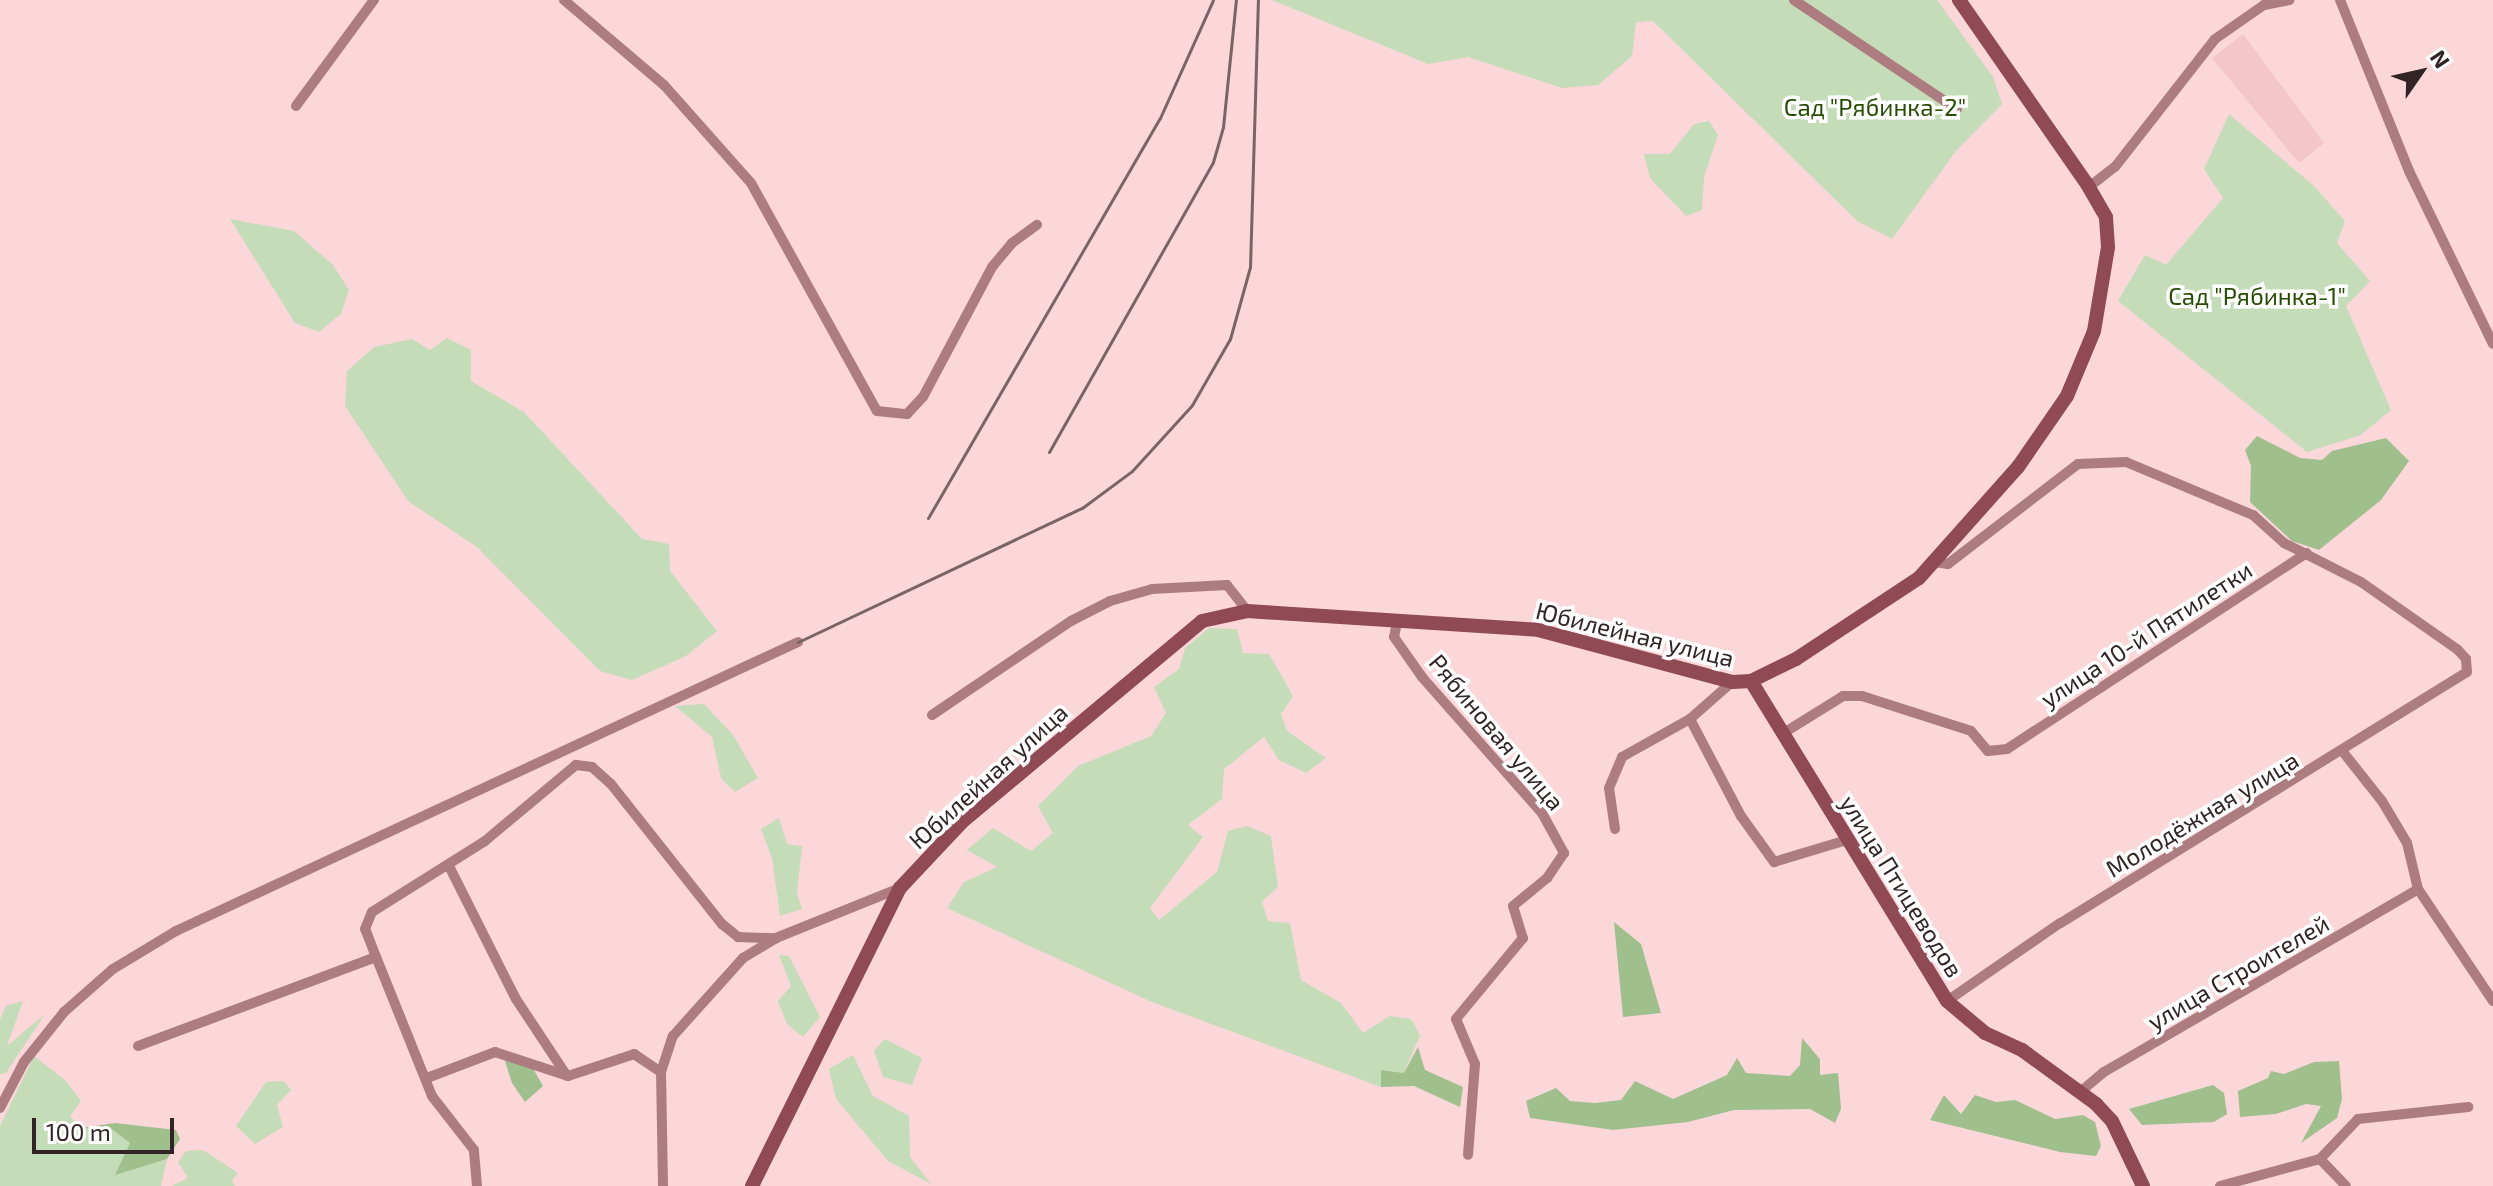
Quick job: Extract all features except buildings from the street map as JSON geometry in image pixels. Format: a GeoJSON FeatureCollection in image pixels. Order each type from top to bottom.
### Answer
{"type":"FeatureCollection","features":[{"type":"Feature","properties":{"kind":"street"},"geometry":{"type":"LineString","coordinates":[[296,106],[374,0]]}},
{"type":"Feature","properties":{"kind":"street"},"geometry":{"type":"LineString","coordinates":[[564,0],[664,85],[751,183],[877,411],[907,414],[923,397],[992,267],[1012,243],[1037,225]]}},
{"type":"Feature","properties":{"kind":"street"},"geometry":{"type":"LineString","coordinates":[[1794,0],[1957,109]]}},
{"type":"Feature","properties":{"kind":"street","name":"Юбилейная улица"},"geometry":{"type":"LineString","coordinates":[[752,1186],[900,888],[962,822],[1202,621],[1247,611],[1538,630],[1732,682],[1751,681],[1901,594],[1935,562],[2047,431],[2087,354],[2108,247],[2106,217],[2089,187],[1959,0]]}},
{"type":"Feature","properties":{"kind":"street"},"geometry":{"type":"LineString","coordinates":[[2089,187],[2121,160],[2215,39],[2264,5],[2290,0]]}},
{"type":"Feature","properties":{"kind":"street"},"geometry":{"type":"LineString","coordinates":[[2340,0],[2409,171],[2493,344]]}},
{"type":"Feature","properties":{"kind":"street"},"geometry":{"type":"LineString","coordinates":[[1935,562],[1948,564],[2078,464],[2126,462],[2253,515],[2284,543],[2307,553]]}},
{"type":"Feature","properties":{"kind":"street","name":"Молодёжная улица"},"geometry":{"type":"LineString","coordinates":[[1947,1001],[2060,923],[2343,752],[2377,725],[2467,672],[2466,659],[2361,582],[2307,553]]}},
{"type":"Feature","properties":{"kind":"street","name":"улица 10-й Пятилетки"},"geometry":{"type":"LineString","coordinates":[[1782,734],[1843,696],[1862,696],[1971,731],[1988,751],[2007,749],[2307,553]]}},
{"type":"Feature","properties":{"kind":"street"},"geometry":{"type":"LineString","coordinates":[[932,715],[1071,621],[1110,601],[1152,589],[1227,585],[1247,611]]}},
{"type":"Feature","properties":{"kind":"street","name":"Рябиновая улица"},"geometry":{"type":"LineString","coordinates":[[1397,622],[1394,637],[1422,677],[1542,813],[1564,853],[1547,878],[1513,906],[1523,938],[1456,1019],[1475,1064],[1468,1155]]}},
{"type":"Feature","properties":{"kind":"street"},"geometry":{"type":"LineString","coordinates":[[0,1108],[24,1062],[64,1012],[113,969],[176,931],[798,642]]}},
{"type":"Feature","properties":{"kind":"street","name":"улица Птицеводов"},"geometry":{"type":"LineString","coordinates":[[1751,681],[1947,1001],[1985,1033],[2022,1050],[2080,1092],[2112,1121],[2143,1186]]}},
{"type":"Feature","properties":{"kind":"street"},"geometry":{"type":"LineString","coordinates":[[1615,829],[1609,788],[1622,757],[1690,719],[1732,682]]}},
{"type":"Feature","properties":{"kind":"street"},"geometry":{"type":"LineString","coordinates":[[1690,719],[1741,816],[1774,862],[1847,840]]}},
{"type":"Feature","properties":{"kind":"street"},"geometry":{"type":"LineString","coordinates":[[2343,752],[2382,801],[2407,843],[2418,889],[2493,1001]]}},
{"type":"Feature","properties":{"kind":"street"},"geometry":{"type":"LineString","coordinates":[[477,1186],[474,1150],[443,1114],[365,929],[372,912],[449,866],[576,765],[592,767],[611,784],[722,924],[738,937],[776,938]]}},
{"type":"Feature","properties":{"kind":"street"},"geometry":{"type":"LineString","coordinates":[[449,866],[516,999],[568,1076]]}},
{"type":"Feature","properties":{"kind":"street"},"geometry":{"type":"LineString","coordinates":[[663,1186],[661,1072],[682,1025],[743,958],[776,938],[900,888]]}},
{"type":"Feature","properties":{"kind":"street","name":"улица Строителей"},"geometry":{"type":"LineString","coordinates":[[2080,1092],[2104,1072],[2418,889]]}},
{"type":"Feature","properties":{"kind":"street"},"geometry":{"type":"LineString","coordinates":[[138,1046],[376,957]]}},
{"type":"Feature","properties":{"kind":"street"},"geometry":{"type":"LineString","coordinates":[[427,1078],[495,1052],[568,1076],[634,1054],[661,1072]]}},
{"type":"Feature","properties":{"kind":"street"},"geometry":{"type":"LineString","coordinates":[[2220,1186],[2320,1159],[2358,1119],[2468,1107]]}},
{"type":"Feature","properties":{"kind":"street"},"geometry":{"type":"LineString","coordinates":[[2320,1159],[2346,1186]]}},
{"type":"Feature","properties":{"kind":"shaded area"},"geometry":{"type":"Polygon","coordinates":[[[2243,34],[2324,143],[2299,163],[2212,58],[2243,34]]]}},
{"type":"Feature","properties":{"kind":"shaded area"},"geometry":{"type":"Polygon","coordinates":[[[2257,436],[2300,458],[2322,460],[2332,451],[2386,438],[2409,461],[2381,500],[2319,550],[2292,541],[2250,502],[2251,466],[2245,450],[2257,436]]]}},
{"type":"Feature","properties":{"kind":"shaded area"},"geometry":{"type":"Polygon","coordinates":[[[1614,922],[1641,944],[1661,1013],[1623,1017],[1614,922]]]}},
{"type":"Feature","properties":{"kind":"shaded area"},"geometry":{"type":"Polygon","coordinates":[[[1802,1038],[1820,1059],[1820,1075],[1838,1073],[1841,1109],[1835,1123],[1810,1109],[1734,1110],[1688,1122],[1613,1130],[1530,1118],[1526,1101],[1556,1088],[1570,1101],[1595,1103],[1621,1100],[1635,1081],[1673,1099],[1727,1075],[1737,1058],[1746,1073],[1790,1076],[1800,1065],[1802,1038]]]}},
{"type":"Feature","properties":{"kind":"shaded area"},"geometry":{"type":"Polygon","coordinates":[[[1418,1047],[1425,1070],[1463,1087],[1460,1107],[1414,1086],[1381,1087],[1381,1070],[1404,1073],[1418,1047]]]}},
{"type":"Feature","properties":{"kind":"shaded area"},"geometry":{"type":"Polygon","coordinates":[[[505,1061],[530,1063],[543,1086],[525,1102],[512,1083],[505,1061]]]}},
{"type":"Feature","properties":{"kind":"shaded area"},"geometry":{"type":"Polygon","coordinates":[[[2339,1061],[2342,1099],[2337,1118],[2301,1143],[2321,1106],[2306,1104],[2276,1114],[2240,1117],[2238,1091],[2268,1078],[2271,1071],[2284,1074],[2314,1062],[2339,1061]]]}},
{"type":"Feature","properties":{"kind":"shaded area"},"geometry":{"type":"Polygon","coordinates":[[[2213,1085],[2224,1093],[2227,1114],[2214,1122],[2142,1125],[2129,1109],[2213,1085]]]}},
{"type":"Feature","properties":{"kind":"shaded area"},"geometry":{"type":"Polygon","coordinates":[[[1944,1095],[1961,1114],[1975,1095],[1996,1102],[2015,1100],[2055,1119],[2083,1115],[2095,1122],[2101,1146],[2096,1156],[2060,1152],[1930,1120],[1944,1095]]]}},
{"type":"Feature","properties":{"kind":"shaded area"},"geometry":{"type":"Polygon","coordinates":[[[115,1123],[176,1130],[180,1139],[167,1159],[115,1175],[130,1143],[113,1130],[81,1128],[115,1123]]]}},
{"type":"Feature","properties":{"kind":"green space","name":"Сад \"Рябинка-2\""},"geometry":{"type":"Polygon","coordinates":[[[1272,0],[1937,0],[1993,77],[2002,104],[1956,151],[1892,239],[1857,221],[1653,21],[1636,22],[1632,56],[1598,85],[1562,88],[1468,57],[1428,64],[1272,0]]]}},
{"type":"Feature","properties":{"kind":"green space","name":"Сад \"Рябинка-1\""},"geometry":{"type":"Polygon","coordinates":[[[2229,114],[2314,186],[2345,221],[2337,243],[2370,281],[2346,306],[2391,410],[2361,435],[2307,452],[2118,301],[2145,255],[2166,265],[2223,198],[2204,169],[2229,114]]]}},
{"type":"Feature","properties":{"kind":"green space"},"geometry":{"type":"Polygon","coordinates":[[[1709,121],[1718,135],[1704,177],[1702,210],[1686,216],[1650,178],[1644,154],[1670,154],[1694,124],[1709,121]]]}},
{"type":"Feature","properties":{"kind":"green space"},"geometry":{"type":"Polygon","coordinates":[[[230,219],[294,231],[333,265],[349,290],[341,314],[319,332],[295,323],[230,219]]]}},
{"type":"Feature","properties":{"kind":"green space"},"geometry":{"type":"Polygon","coordinates":[[[447,338],[471,350],[471,381],[524,412],[642,539],[669,544],[670,571],[717,631],[686,656],[632,680],[600,671],[477,547],[408,501],[345,406],[347,371],[374,347],[412,339],[430,350],[447,338]]]}},
{"type":"Feature","properties":{"kind":"green space"},"geometry":{"type":"Polygon","coordinates":[[[1209,628],[1237,629],[1243,653],[1269,654],[1293,696],[1281,714],[1287,731],[1326,758],[1306,773],[1279,760],[1264,737],[1224,769],[1222,799],[1188,825],[1203,837],[1150,908],[1159,920],[1217,872],[1228,831],[1247,826],[1271,836],[1278,887],[1262,902],[1268,921],[1290,923],[1301,980],[1341,1003],[1363,1033],[1390,1016],[1411,1019],[1420,1035],[1404,1073],[1381,1070],[1381,1087],[1152,1002],[947,908],[964,882],[997,867],[967,850],[993,828],[1031,851],[1053,833],[1038,806],[1078,766],[1151,736],[1166,713],[1154,687],[1179,669],[1185,648],[1209,628]]]}},
{"type":"Feature","properties":{"kind":"green space"},"geometry":{"type":"Polygon","coordinates":[[[704,704],[733,735],[758,778],[735,792],[721,778],[712,737],[675,706],[704,704]]]}},
{"type":"Feature","properties":{"kind":"green space"},"geometry":{"type":"Polygon","coordinates":[[[779,818],[787,844],[802,846],[797,893],[802,909],[780,916],[772,858],[761,829],[779,818]]]}},
{"type":"Feature","properties":{"kind":"green space"},"geometry":{"type":"Polygon","coordinates":[[[779,955],[789,956],[820,1017],[803,1037],[787,1024],[778,1001],[791,986],[779,955]]]}},
{"type":"Feature","properties":{"kind":"green space"},"geometry":{"type":"Polygon","coordinates":[[[23,1001],[7,1046],[45,1014],[6,1073],[0,1074],[0,1020],[6,1006],[23,1001]]]}},
{"type":"Feature","properties":{"kind":"green space"},"geometry":{"type":"Polygon","coordinates":[[[885,1039],[922,1058],[912,1085],[883,1077],[874,1051],[885,1039]]]}},
{"type":"Feature","properties":{"kind":"green space"},"geometry":{"type":"Polygon","coordinates":[[[853,1055],[873,1096],[909,1116],[910,1157],[931,1184],[888,1161],[836,1099],[829,1069],[853,1055]]]}},
{"type":"Feature","properties":{"kind":"green space"},"geometry":{"type":"Polygon","coordinates":[[[34,1056],[65,1080],[81,1101],[70,1116],[81,1128],[113,1130],[130,1143],[116,1174],[167,1159],[161,1186],[0,1186],[0,1126],[34,1056]]]}},
{"type":"Feature","properties":{"kind":"green space"},"geometry":{"type":"Polygon","coordinates":[[[284,1081],[291,1090],[277,1105],[283,1127],[255,1144],[236,1126],[266,1082],[284,1081]]]}},
{"type":"Feature","properties":{"kind":"green space"},"geometry":{"type":"Polygon","coordinates":[[[203,1150],[238,1173],[232,1181],[235,1186],[172,1186],[188,1178],[178,1162],[186,1151],[203,1150]]]}},
{"type":"Feature","properties":{"kind":"railway"},"geometry":{"type":"LineString","coordinates":[[928,518],[1160,118],[1213,0]]}},
{"type":"Feature","properties":{"kind":"railway"},"geometry":{"type":"LineString","coordinates":[[1049,452],[1213,162],[1223,127],[1236,0]]}},
{"type":"Feature","properties":{"kind":"railway"},"geometry":{"type":"LineString","coordinates":[[798,642],[1082,508],[1132,471],[1192,405],[1230,339],[1250,267],[1258,0]]}}]}
